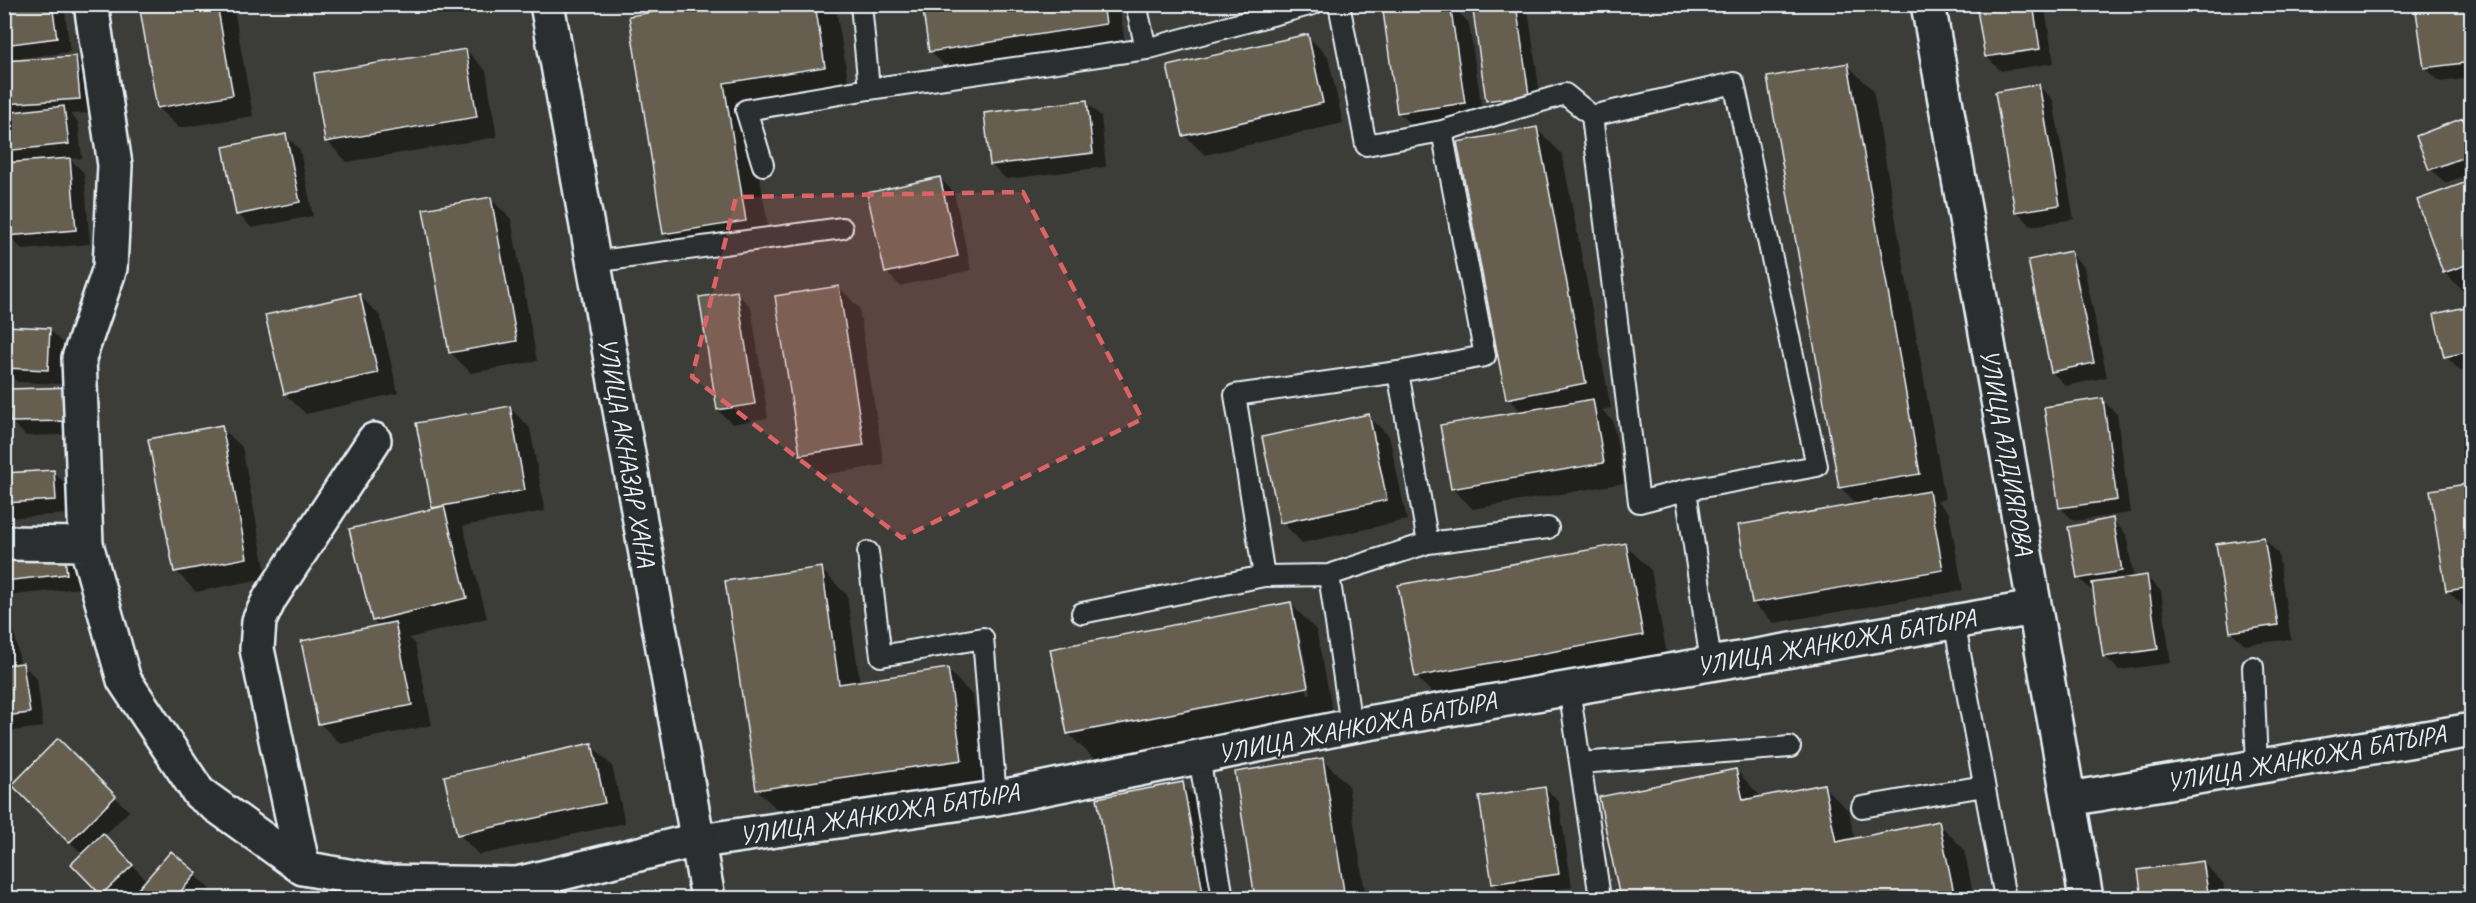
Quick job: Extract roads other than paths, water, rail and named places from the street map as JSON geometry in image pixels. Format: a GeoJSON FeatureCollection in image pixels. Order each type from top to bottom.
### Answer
{"type":"FeatureCollection","features":[{"type":"Feature","properties":{"kind":"street"},"geometry":{"type":"LineString","coordinates":[[91,4],[116,165],[110,268],[79,358],[86,544],[124,680],[199,793],[303,867]]}},
{"type":"Feature","properties":{"kind":"street","name":"УЛИЦА АКНАЗАР ХАНА"},"geometry":{"type":"LineString","coordinates":[[547,4],[593,262],[688,842],[708,898]]}},
{"type":"Feature","properties":{"kind":"street","name":"УЛИЦА АЛДИЯРОВА"},"geometry":{"type":"LineString","coordinates":[[1928,4],[2086,898]]}},
{"type":"Feature","properties":{"kind":"street"},"geometry":{"type":"LineString","coordinates":[[303,867],[257,649],[259,621],[270,598],[374,440]]}},
{"type":"Feature","properties":{"kind":"street"},"geometry":{"type":"LineString","coordinates":[[4,543],[86,544]]}},
{"type":"Feature","properties":{"kind":"street","name":"УЛИЦА ЖАНКОЖА БАТЫРА"},"geometry":{"type":"LineString","coordinates":[[303,867],[383,890],[517,884],[688,842],[996,798],[1352,726],[2034,608]]}},
{"type":"Feature","properties":{"kind":"street","name":"УЛИЦА ЖАНКОЖА БАТЫРА"},"geometry":{"type":"LineString","coordinates":[[2069,799],[2472,730]]}},
{"type":"Feature","properties":{"kind":"lane"},"geometry":{"type":"LineString","coordinates":[[861,4],[869,89]]}},
{"type":"Feature","properties":{"kind":"lane"},"geometry":{"type":"LineString","coordinates":[[1136,4],[1146,50]]}},
{"type":"Feature","properties":{"kind":"lane"},"geometry":{"type":"LineString","coordinates":[[763,165],[746,110],[869,89],[1146,50],[1313,4]]}},
{"type":"Feature","properties":{"kind":"lane"},"geometry":{"type":"LineString","coordinates":[[1339,4],[1366,145],[1442,130],[1565,94],[1592,116],[1639,502],[1686,490],[1817,466],[1734,83],[1592,116]]}},
{"type":"Feature","properties":{"kind":"lane"},"geometry":{"type":"LineString","coordinates":[[1264,576],[1235,395],[1398,372],[1485,356],[1442,130]]}},
{"type":"Feature","properties":{"kind":"lane"},"geometry":{"type":"LineString","coordinates":[[593,262],[842,228]]}},
{"type":"Feature","properties":{"kind":"lane"},"geometry":{"type":"LineString","coordinates":[[1398,372],[1428,543]]}},
{"type":"Feature","properties":{"kind":"lane"},"geometry":{"type":"LineString","coordinates":[[1686,490],[1711,663]]}},
{"type":"Feature","properties":{"kind":"lane"},"geometry":{"type":"LineString","coordinates":[[1082,613],[1264,576],[1329,575],[1428,543],[1548,528]]}},
{"type":"Feature","properties":{"kind":"lane"},"geometry":{"type":"LineString","coordinates":[[868,552],[881,656],[983,638],[996,798]]}},
{"type":"Feature","properties":{"kind":"lane"},"geometry":{"type":"LineString","coordinates":[[1329,575],[1352,726]]}},
{"type":"Feature","properties":{"kind":"lane"},"geometry":{"type":"LineString","coordinates":[[1954,621],[2005,898]]}},
{"type":"Feature","properties":{"kind":"lane"},"geometry":{"type":"LineString","coordinates":[[2253,667],[2257,766]]}},
{"type":"Feature","properties":{"kind":"lane"},"geometry":{"type":"LineString","coordinates":[[1569,688],[1600,898]]}},
{"type":"Feature","properties":{"kind":"lane"},"geometry":{"type":"LineString","coordinates":[[1581,763],[1790,747]]}},
{"type":"Feature","properties":{"kind":"lane"},"geometry":{"type":"LineString","coordinates":[[1199,757],[1223,898]]}},
{"type":"Feature","properties":{"kind":"lane"},"geometry":{"type":"LineString","coordinates":[[1862,807],[1984,786]]}}]}
